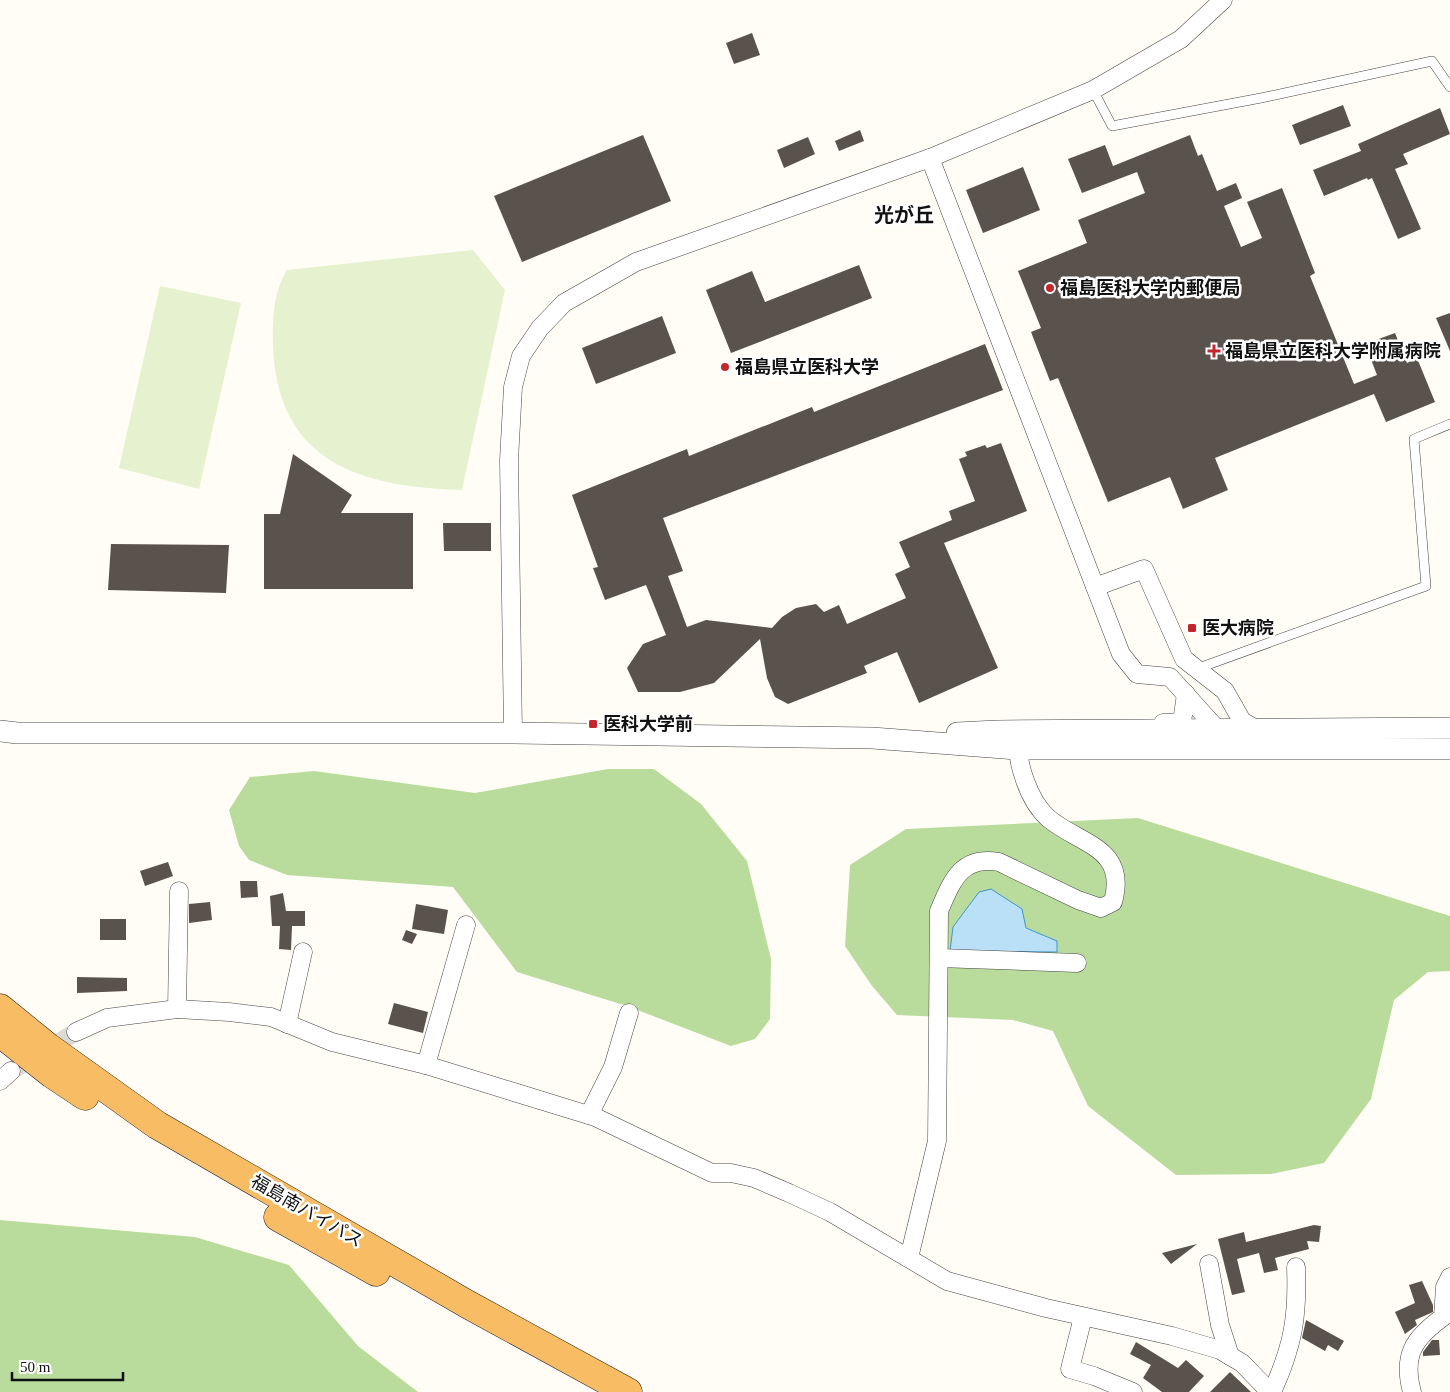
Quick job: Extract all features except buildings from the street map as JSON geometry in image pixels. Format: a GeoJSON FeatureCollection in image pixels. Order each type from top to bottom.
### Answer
{"type":"FeatureCollection","features":[{"type":"Feature","properties":{"kind":"highway","name":"福島南バイパス"},"geometry":{"type":"LineString","coordinates":[[0,1008],[48,1047],[157,1125],[458,1299],[628,1392]]}},
{"type":"Feature","properties":{"kind":"highway","name":"福島南バイパス"},"geometry":{"type":"LineString","coordinates":[[0,1033],[52,1074],[227,1187],[333,1249],[594,1392]]}},
{"type":"Feature","properties":{"kind":"street"},"geometry":{"type":"LineString","coordinates":[[513,733],[509,460],[513,387],[521,356],[540,328],[564,303],[636,262],[930,158],[1092,90],[1181,39],[1223,0]]}},
{"type":"Feature","properties":{"kind":"street"},"geometry":{"type":"LineString","coordinates":[[930,158],[1121,654],[1137,674],[1170,677],[1224,731],[1243,743],[1314,744],[1321,749]]}},
{"type":"Feature","properties":{"kind":"street"},"geometry":{"type":"LineString","coordinates":[[1095,587],[1144,569],[1184,659],[1226,692],[1242,721],[1254,728]]}},
{"type":"Feature","properties":{"kind":"street"},"geometry":{"type":"LineString","coordinates":[[1201,750],[1224,731],[1230,719],[1221,696],[1222,690]]}},
{"type":"Feature","properties":{"kind":"street"},"geometry":{"type":"LineString","coordinates":[[1112,731],[1121,725],[1182,722],[1186,694]]}},
{"type":"Feature","properties":{"kind":"street"},"geometry":{"type":"LineString","coordinates":[[1017,740],[1112,731],[1224,731],[1254,728],[1450,728]]}},
{"type":"Feature","properties":{"kind":"street"},"geometry":{"type":"LineString","coordinates":[[0,731],[135,735],[513,733],[1017,740],[1201,750],[1450,749]]}},
{"type":"Feature","properties":{"kind":"street"},"geometry":{"type":"LineString","coordinates":[[909,1258],[937,1141],[939,911],[959,872],[973,862],[986,860],[999,862],[1078,900],[1101,908],[1113,902],[1118,885],[1114,868],[1099,848],[1048,818],[1035,802],[1017,740]]}},
{"type":"Feature","properties":{"kind":"street"},"geometry":{"type":"LineString","coordinates":[[177,1009],[179,891]]}},
{"type":"Feature","properties":{"kind":"street"},"geometry":{"type":"LineString","coordinates":[[426,1065],[466,925]]}},
{"type":"Feature","properties":{"kind":"street"},"geometry":{"type":"LineString","coordinates":[[287,1024],[303,952]]}},
{"type":"Feature","properties":{"kind":"street"},"geometry":{"type":"LineString","coordinates":[[938,958],[1077,963]]}},
{"type":"Feature","properties":{"kind":"street"},"geometry":{"type":"LineString","coordinates":[[76,1032],[108,1018],[177,1009],[270,1017],[332,1042],[426,1065],[589,1115],[712,1173],[731,1173],[754,1178],[789,1192],[830,1212],[947,1282],[1083,1317],[1172,1336],[1220,1350],[1256,1376],[1271,1392],[1288,1359],[1298,1299],[1296,1267]]}},
{"type":"Feature","properties":{"kind":"street"},"geometry":{"type":"LineString","coordinates":[[589,1115],[613,1067],[629,1013]]}},
{"type":"Feature","properties":{"kind":"street"},"geometry":{"type":"LineString","coordinates":[[1210,1264],[1220,1325],[1230,1356]]}},
{"type":"Feature","properties":{"kind":"street"},"geometry":{"type":"LineString","coordinates":[[1412,1392],[1408,1367],[1409,1356],[1417,1338],[1443,1317],[1445,1287],[1450,1277]]}},
{"type":"Feature","properties":{"kind":"street"},"geometry":{"type":"LineString","coordinates":[[1083,1317],[1070,1369],[1094,1376],[1133,1392]]}},
{"type":"Feature","properties":{"kind":"lane"},"geometry":{"type":"LineString","coordinates":[[1092,90],[1112,126],[1261,98],[1432,61],[1450,86]]}},
{"type":"Feature","properties":{"kind":"lane"},"geometry":{"type":"LineString","coordinates":[[1196,669],[1426,586],[1414,439],[1450,424]]}},
{"type":"Feature","properties":{"kind":"green space"},"geometry":{"type":"Polygon","coordinates":[[[473,250],[505,290],[462,490],[425,488],[391,483],[360,474],[332,461],[309,443],[291,418],[278,387],[273,347],[273,317],[276,297],[287,270],[473,250]]]}},
{"type":"Feature","properties":{"kind":"green space"},"geometry":{"type":"Polygon","coordinates":[[[160,286],[241,303],[199,489],[119,468],[160,286]]]}},
{"type":"Feature","properties":{"kind":"green space"},"geometry":{"type":"Polygon","coordinates":[[[608,769],[654,769],[701,804],[747,861],[771,959],[770,1019],[755,1039],[731,1046],[627,1006],[517,972],[453,887],[287,875],[249,860],[239,846],[229,810],[250,777],[314,771],[475,793],[608,769]]]}},
{"type":"Feature","properties":{"kind":"green space"},"geometry":{"type":"Polygon","coordinates":[[[1138,818],[1450,916],[1450,971],[1428,972],[1394,1000],[1371,1099],[1324,1163],[1271,1174],[1176,1175],[1088,1106],[1053,1031],[1013,1020],[897,1015],[872,986],[845,946],[850,865],[906,829],[1138,818]]]}},
{"type":"Feature","properties":{"kind":"green space"},"geometry":{"type":"Polygon","coordinates":[[[0,1220],[195,1237],[289,1265],[358,1346],[418,1392],[0,1392],[0,1220]]]}},
{"type":"Feature","properties":{"kind":"water"},"geometry":{"type":"Polygon","coordinates":[[[991,889],[1022,909],[1026,928],[1057,941],[1057,952],[950,951],[953,927],[979,892],[991,889]]]}},
{"type":"Feature","properties":{"kind":"tunnel"},"geometry":{"type":"LineString","coordinates":[[11,1071],[76,1032]]}},
{"type":"Feature","properties":{"kind":"place","name":"福島医科大学内郵便局"},"geometry":{"type":"Point","coordinates":[1050,288]}},
{"type":"Feature","properties":{"kind":"place","name":"福島県立医科大学附属病院"},"geometry":{"type":"Point","coordinates":[1214,351]}},
{"type":"Feature","properties":{"kind":"place","name":"福島県立医科大学"},"geometry":{"type":"Point","coordinates":[725,367]}},
{"type":"Feature","properties":{"kind":"place","name":"医大病院"},"geometry":{"type":"Point","coordinates":[1192,628]}},
{"type":"Feature","properties":{"kind":"place","name":"医科大学前"},"geometry":{"type":"Point","coordinates":[593,724]}},
{"type":"Feature","properties":{"kind":"district","name":"光が丘"},"geometry":{"type":"Point","coordinates":[904,215]}}]}
